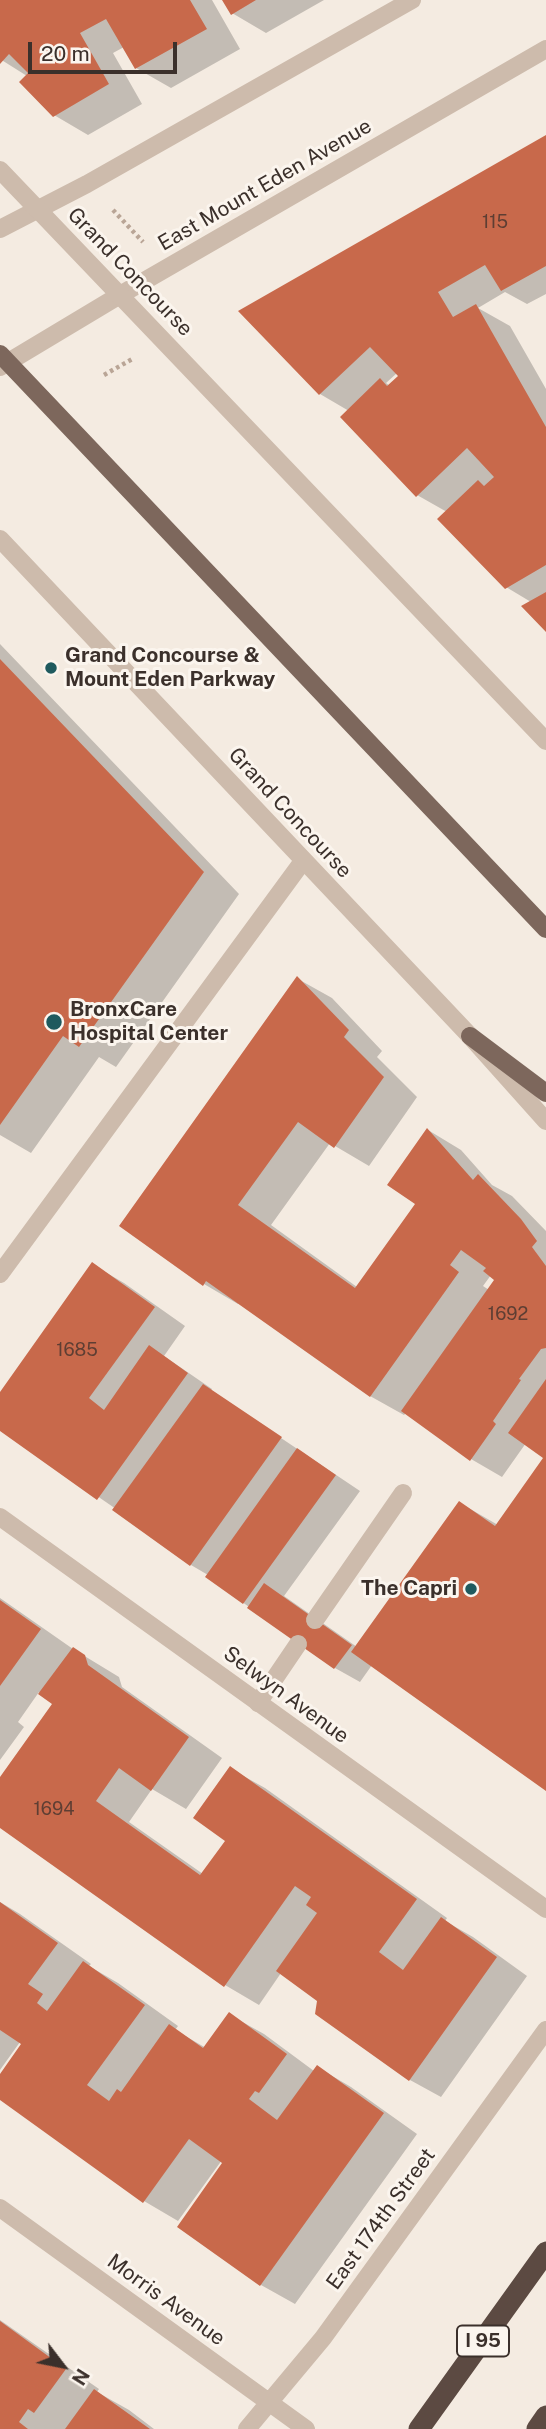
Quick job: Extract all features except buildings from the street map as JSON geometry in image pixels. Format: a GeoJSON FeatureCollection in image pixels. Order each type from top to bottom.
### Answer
{"type":"FeatureCollection","features":[{"type":"Feature","properties":{"kind":"highway","name":"I 95"},"geometry":{"type":"LineString","coordinates":[[419,2429],[546,2252]]}},
{"type":"Feature","properties":{"kind":"highway"},"geometry":{"type":"LineString","coordinates":[[537,2429],[546,2416]]}},
{"type":"Feature","properties":{"kind":"main road"},"geometry":{"type":"LineString","coordinates":[[3,361],[546,929]]}},
{"type":"Feature","properties":{"kind":"main road"},"geometry":{"type":"LineString","coordinates":[[515,897],[546,920]]}},
{"type":"Feature","properties":{"kind":"main road"},"geometry":{"type":"LineString","coordinates":[[470,1036],[546,1093]]}},
{"type":"Feature","properties":{"kind":"street"},"geometry":{"type":"LineString","coordinates":[[0,229],[39,211],[412,0]]}},
{"type":"Feature","properties":{"kind":"street","name":"East Mount Eden Avenue"},"geometry":{"type":"LineString","coordinates":[[3,361],[546,49]]}},
{"type":"Feature","properties":{"kind":"street","name":"Grand Concourse"},"geometry":{"type":"LineString","coordinates":[[0,170],[546,741]]}},
{"type":"Feature","properties":{"kind":"street","name":"Grand Concourse"},"geometry":{"type":"LineString","coordinates":[[0,539],[470,1036],[546,1121]]}},
{"type":"Feature","properties":{"kind":"street"},"geometry":{"type":"LineString","coordinates":[[0,1274],[303,861]]}},
{"type":"Feature","properties":{"kind":"street"},"geometry":{"type":"LineString","coordinates":[[315,1619],[403,1493]]}},
{"type":"Feature","properties":{"kind":"street","name":"Selwyn Avenue"},"geometry":{"type":"LineString","coordinates":[[0,1517],[546,1909]]}},
{"type":"Feature","properties":{"kind":"street"},"geometry":{"type":"LineString","coordinates":[[258,1703],[298,1644]]}},
{"type":"Feature","properties":{"kind":"street","name":"East 174th Street"},"geometry":{"type":"LineString","coordinates":[[247,2429],[323,2338],[546,2029]]}},
{"type":"Feature","properties":{"kind":"street","name":"Morris Avenue"},"geometry":{"type":"LineString","coordinates":[[0,2208],[306,2429]]}},
{"type":"Feature","properties":{"kind":"path"},"geometry":{"type":"LineString","coordinates":[[113,211],[148,248]]}},
{"type":"Feature","properties":{"kind":"path"},"geometry":{"type":"LineString","coordinates":[[104,375],[136,357]]}},
{"type":"Feature","properties":{"kind":"place","name":"Grand Concourse & Mount Eden Parkway"},"geometry":{"type":"Point","coordinates":[51,668]}},
{"type":"Feature","properties":{"kind":"place","name":"BronxCare Hospital Center"},"geometry":{"type":"Point","coordinates":[54,1022]}},
{"type":"Feature","properties":{"kind":"place","name":"The Capri"},"geometry":{"type":"Point","coordinates":[471,1589]}}]}
